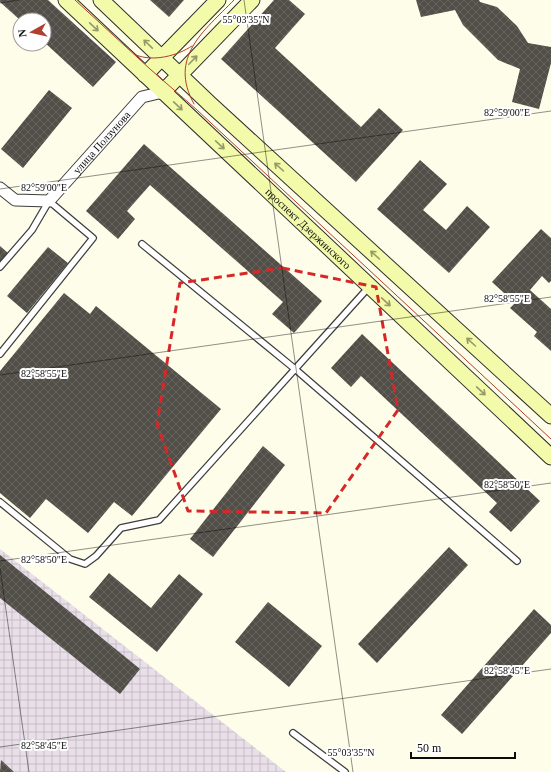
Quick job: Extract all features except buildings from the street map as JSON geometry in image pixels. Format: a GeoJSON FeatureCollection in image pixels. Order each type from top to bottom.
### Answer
{"type":"FeatureCollection","features":[{"type":"Feature","properties":{"kind":"main road","name":"проспект Дзержинского"},"geometry":{"type":"LineString","coordinates":[[66,0],[551,457]]}},
{"type":"Feature","properties":{"kind":"main road"},"geometry":{"type":"LineString","coordinates":[[101,0],[551,416]]}},
{"type":"Feature","properties":{"kind":"main road"},"geometry":{"type":"LineString","coordinates":[[145,75],[218,0]]}},
{"type":"Feature","properties":{"kind":"main road"},"geometry":{"type":"LineString","coordinates":[[163,92],[252,0]]}},
{"type":"Feature","properties":{"kind":"street"},"geometry":{"type":"LineString","coordinates":[[145,75],[142,97],[163,92]]}},
{"type":"Feature","properties":{"kind":"street","name":"улица Ползунова"},"geometry":{"type":"LineString","coordinates":[[49,201],[142,97]]}},
{"type":"Feature","properties":{"kind":"street"},"geometry":{"type":"LineString","coordinates":[[0,188],[15,200],[49,201]]}},
{"type":"Feature","properties":{"kind":"lane"},"geometry":{"type":"LineString","coordinates":[[0,267],[32,230],[49,201],[93,238],[0,354]]}},
{"type":"Feature","properties":{"kind":"lane"},"geometry":{"type":"LineString","coordinates":[[142,244],[295,369],[517,561]]}},
{"type":"Feature","properties":{"kind":"lane"},"geometry":{"type":"LineString","coordinates":[[0,502],[70,559],[85,564],[96,556],[121,528],[159,520],[369,287]]}},
{"type":"Feature","properties":{"kind":"lane"},"geometry":{"type":"LineString","coordinates":[[293,733],[345,772]]}},
{"type":"Feature","properties":{"kind":"highlighted area"},"geometry":{"type":"Polygon","coordinates":[[[282,268],[376,287],[398,410],[326,513],[188,511],[157,424],[180,283],[282,268]]]}},
{"type":"Feature","properties":{"kind":"shaded area"},"geometry":{"type":"Polygon","coordinates":[[[0,549],[286,772],[0,772],[0,549]]]}},
{"type":"Feature","properties":{"kind":"tram line"},"geometry":{"type":"LineString","coordinates":[[75,0],[197,110],[551,439]]}},
{"type":"Feature","properties":{"kind":"tram line"},"geometry":{"type":"LineString","coordinates":[[194,104],[187,87],[185,72],[187,59],[201,34],[234,0]]}},
{"type":"Feature","properties":{"kind":"tram line"},"geometry":{"type":"LineString","coordinates":[[136,55],[150,58],[165,57],[179,53],[192,46]]}}]}
